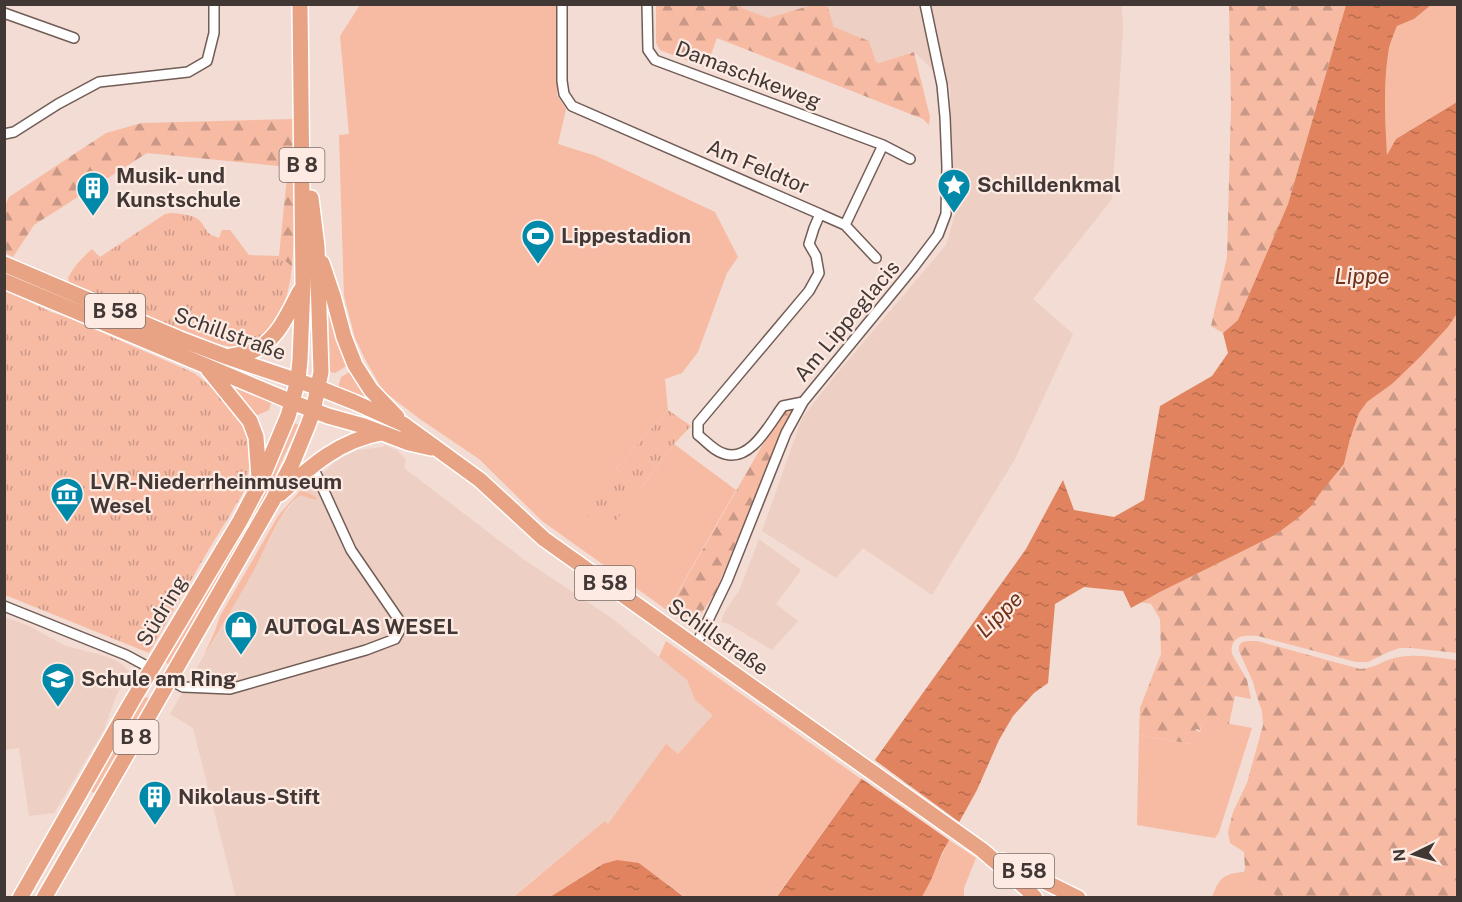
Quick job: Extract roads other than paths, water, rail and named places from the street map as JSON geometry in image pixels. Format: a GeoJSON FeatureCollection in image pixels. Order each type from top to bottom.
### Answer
{"type":"FeatureCollection","features":[{"type":"Feature","properties":{"kind":"main road","name":"B 8"},"geometry":{"type":"LineString","coordinates":[[300,4],[311,201],[317,247],[321,372],[313,411]]}},
{"type":"Feature","properties":{"kind":"main road","name":"B 8"},"geometry":{"type":"LineString","coordinates":[[292,402],[298,380],[303,285],[302,44]]}},
{"type":"Feature","properties":{"kind":"main road","name":"B 8"},"geometry":{"type":"LineString","coordinates":[[317,247],[344,337],[355,365],[371,390],[403,424]]}},
{"type":"Feature","properties":{"kind":"main road","name":"Schillstraße"},"geometry":{"type":"LineString","coordinates":[[4,264],[52,293],[206,366],[313,411],[437,450]]}},
{"type":"Feature","properties":{"kind":"main road","name":"Schillstraße"},"geometry":{"type":"LineString","coordinates":[[4,281],[52,293],[226,357],[298,380],[403,424],[480,480],[544,539],[982,850]]}},
{"type":"Feature","properties":{"kind":"main road"},"geometry":{"type":"LineString","coordinates":[[226,357],[252,351],[269,342],[282,324],[303,285]]}},
{"type":"Feature","properties":{"kind":"main road"},"geometry":{"type":"LineString","coordinates":[[206,366],[250,421],[256,437],[259,485]]}},
{"type":"Feature","properties":{"kind":"main road","name":"Südring"},"geometry":{"type":"LineString","coordinates":[[20,897],[240,521],[259,485],[292,402]]}},
{"type":"Feature","properties":{"kind":"main road","name":"Südring"},"geometry":{"type":"LineString","coordinates":[[44,897],[273,500],[292,464],[313,411]]}},
{"type":"Feature","properties":{"kind":"main road"},"geometry":{"type":"LineString","coordinates":[[273,500],[312,465],[331,452],[364,436],[383,433]]}},
{"type":"Feature","properties":{"kind":"main road"},"geometry":{"type":"LineString","coordinates":[[152,669],[170,680]]}},
{"type":"Feature","properties":{"kind":"main road","name":"B 58"},"geometry":{"type":"LineString","coordinates":[[982,850],[1035,897]]}},
{"type":"Feature","properties":{"kind":"main road","name":"B 58"},"geometry":{"type":"LineString","coordinates":[[982,850],[1078,897]]}},
{"type":"Feature","properties":{"kind":"street"},"geometry":{"type":"LineString","coordinates":[[4,134],[14,132],[58,104],[99,82],[188,72],[207,62],[214,33],[214,4]]}},
{"type":"Feature","properties":{"kind":"street","name":"Am Feldtor"},"geometry":{"type":"LineString","coordinates":[[562,4],[562,81],[564,93],[572,106],[820,214],[809,244],[816,256],[819,273],[808,291],[698,423],[698,435],[718,452],[734,456],[754,445],[783,406],[803,402]]}},
{"type":"Feature","properties":{"kind":"street","name":"Damaschkeweg"},"geometry":{"type":"LineString","coordinates":[[648,4],[648,51],[655,60],[883,145],[910,159]]}},
{"type":"Feature","properties":{"kind":"street","name":"Am Lippeglacis"},"geometry":{"type":"LineString","coordinates":[[694,646],[727,581],[786,433],[803,402],[914,268],[938,235],[946,213],[947,167],[942,85],[925,4]]}},
{"type":"Feature","properties":{"kind":"street"},"geometry":{"type":"LineString","coordinates":[[4,13],[74,38]]}},
{"type":"Feature","properties":{"kind":"street"},"geometry":{"type":"LineString","coordinates":[[845,225],[883,145]]}},
{"type":"Feature","properties":{"kind":"street"},"geometry":{"type":"LineString","coordinates":[[820,214],[845,225],[876,258]]}},
{"type":"Feature","properties":{"kind":"street"},"geometry":{"type":"LineString","coordinates":[[170,680],[183,687],[230,689],[366,650],[395,639],[400,630],[399,621],[351,550],[312,465]]}},
{"type":"Feature","properties":{"kind":"street"},"geometry":{"type":"LineString","coordinates":[[4,606],[126,655],[152,669]]}},
{"type":"Feature","properties":{"kind":"water","name":"Lippe"},"geometry":{"type":"Polygon","coordinates":[[[1346,5],[1431,5],[1414,19],[1397,26],[1389,48],[1385,88],[1387,155],[1396,139],[1457,102],[1458,312],[1448,327],[1421,356],[1392,384],[1367,402],[1359,413],[1344,464],[1311,506],[1275,535],[1131,608],[1123,591],[1084,587],[1055,604],[1048,683],[1034,693],[1013,716],[999,740],[977,790],[942,853],[922,897],[776,898],[1026,549],[1063,480],[1074,510],[1114,517],[1144,500],[1160,406],[1212,376],[1228,353],[1223,333],[1238,320],[1288,204],[1346,5]]]}},
{"type":"Feature","properties":{"kind":"water"},"geometry":{"type":"Polygon","coordinates":[[[617,860],[639,863],[684,897],[550,897],[603,864],[617,860]]]}},
{"type":"Feature","properties":{"kind":"place","name":"Schilldenkmal"},"geometry":{"type":"Point","coordinates":[954,214]}},
{"type":"Feature","properties":{"kind":"place","name":"Musik- und Kunstschule"},"geometry":{"type":"Point","coordinates":[93,217]}},
{"type":"Feature","properties":{"kind":"place","name":"Lippestadion"},"geometry":{"type":"Point","coordinates":[538,265]}},
{"type":"Feature","properties":{"kind":"place","name":"LVR-Niederrheinmuseum Wesel"},"geometry":{"type":"Point","coordinates":[67,523]}},
{"type":"Feature","properties":{"kind":"place","name":"AUTOGLAS WESEL"},"geometry":{"type":"Point","coordinates":[241,656]}},
{"type":"Feature","properties":{"kind":"place","name":"Schule am Ring"},"geometry":{"type":"Point","coordinates":[58,708]}},
{"type":"Feature","properties":{"kind":"place","name":"Nikolaus-Stift"},"geometry":{"type":"Point","coordinates":[155,826]}}]}
